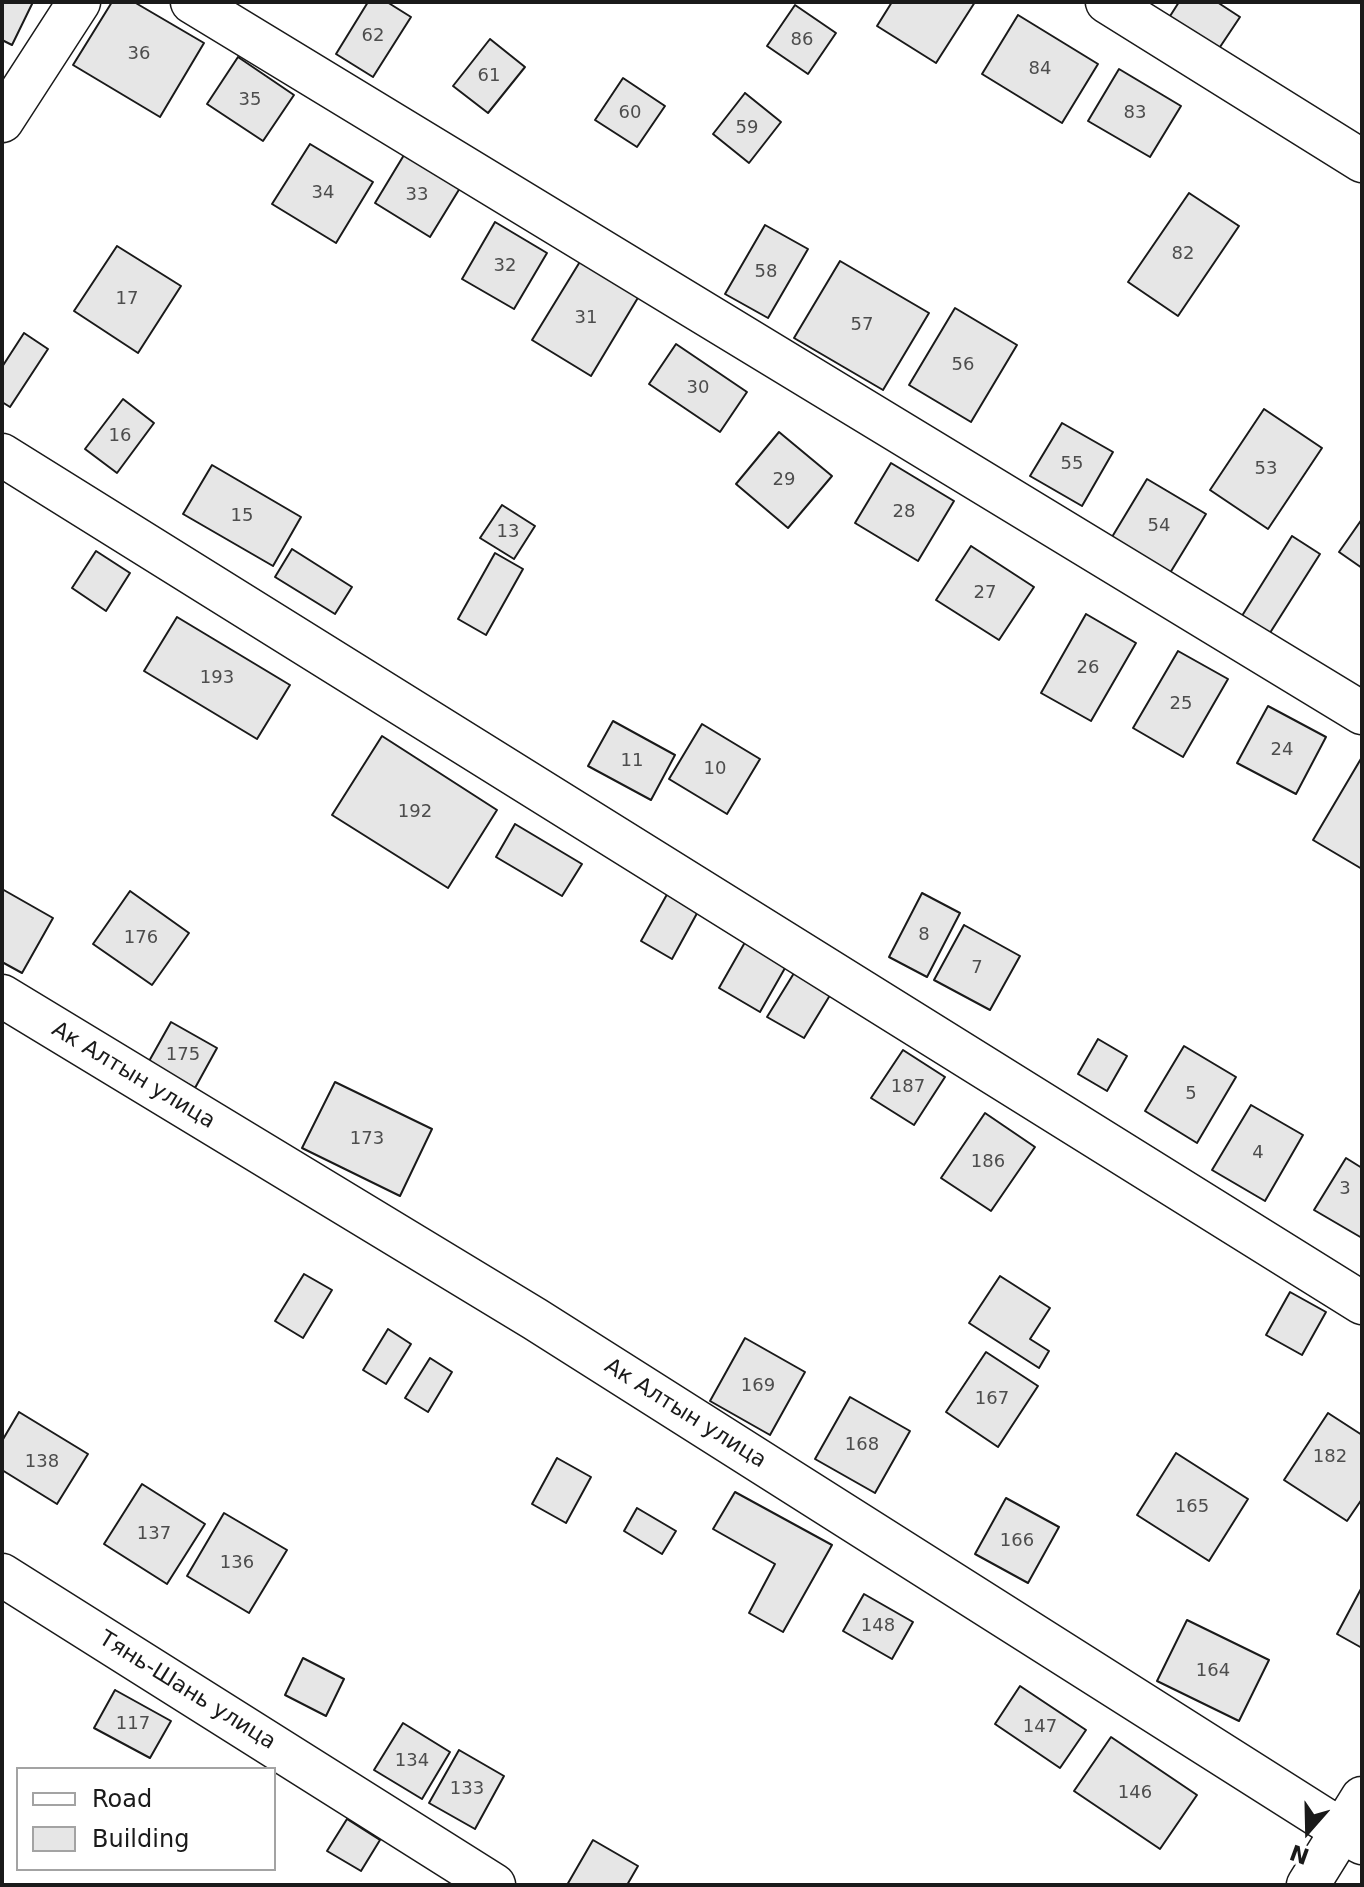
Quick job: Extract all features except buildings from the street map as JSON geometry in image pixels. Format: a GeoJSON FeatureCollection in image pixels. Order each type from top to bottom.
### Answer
{"type":"FeatureCollection","features":[{"type":"Feature","properties":{"kind":"street"},"geometry":{"type":"LineString","coordinates":[[2,121],[79,2]]}},
{"type":"Feature","properties":{"kind":"street"},"geometry":{"type":"LineString","coordinates":[[192,2],[1362,713]]}},
{"type":"Feature","properties":{"kind":"street"},"geometry":{"type":"LineString","coordinates":[[1107,2],[1362,161]]}},
{"type":"Feature","properties":{"kind":"street"},"geometry":{"type":"LineString","coordinates":[[2,455],[1362,1303]]}},
{"type":"Feature","properties":{"kind":"street","name":"Ак Алтын улица"},"geometry":{"type":"LineString","coordinates":[[2,996],[535,1319],[1355,1824]]}},
{"type":"Feature","properties":{"kind":"street","name":"Тянь-Шань улица"},"geometry":{"type":"LineString","coordinates":[[2,1575],[494,1885]]}},
{"type":"Feature","properties":{"kind":"street"},"geometry":{"type":"LineString","coordinates":[[1308,1885],[1355,1824]]}}]}
